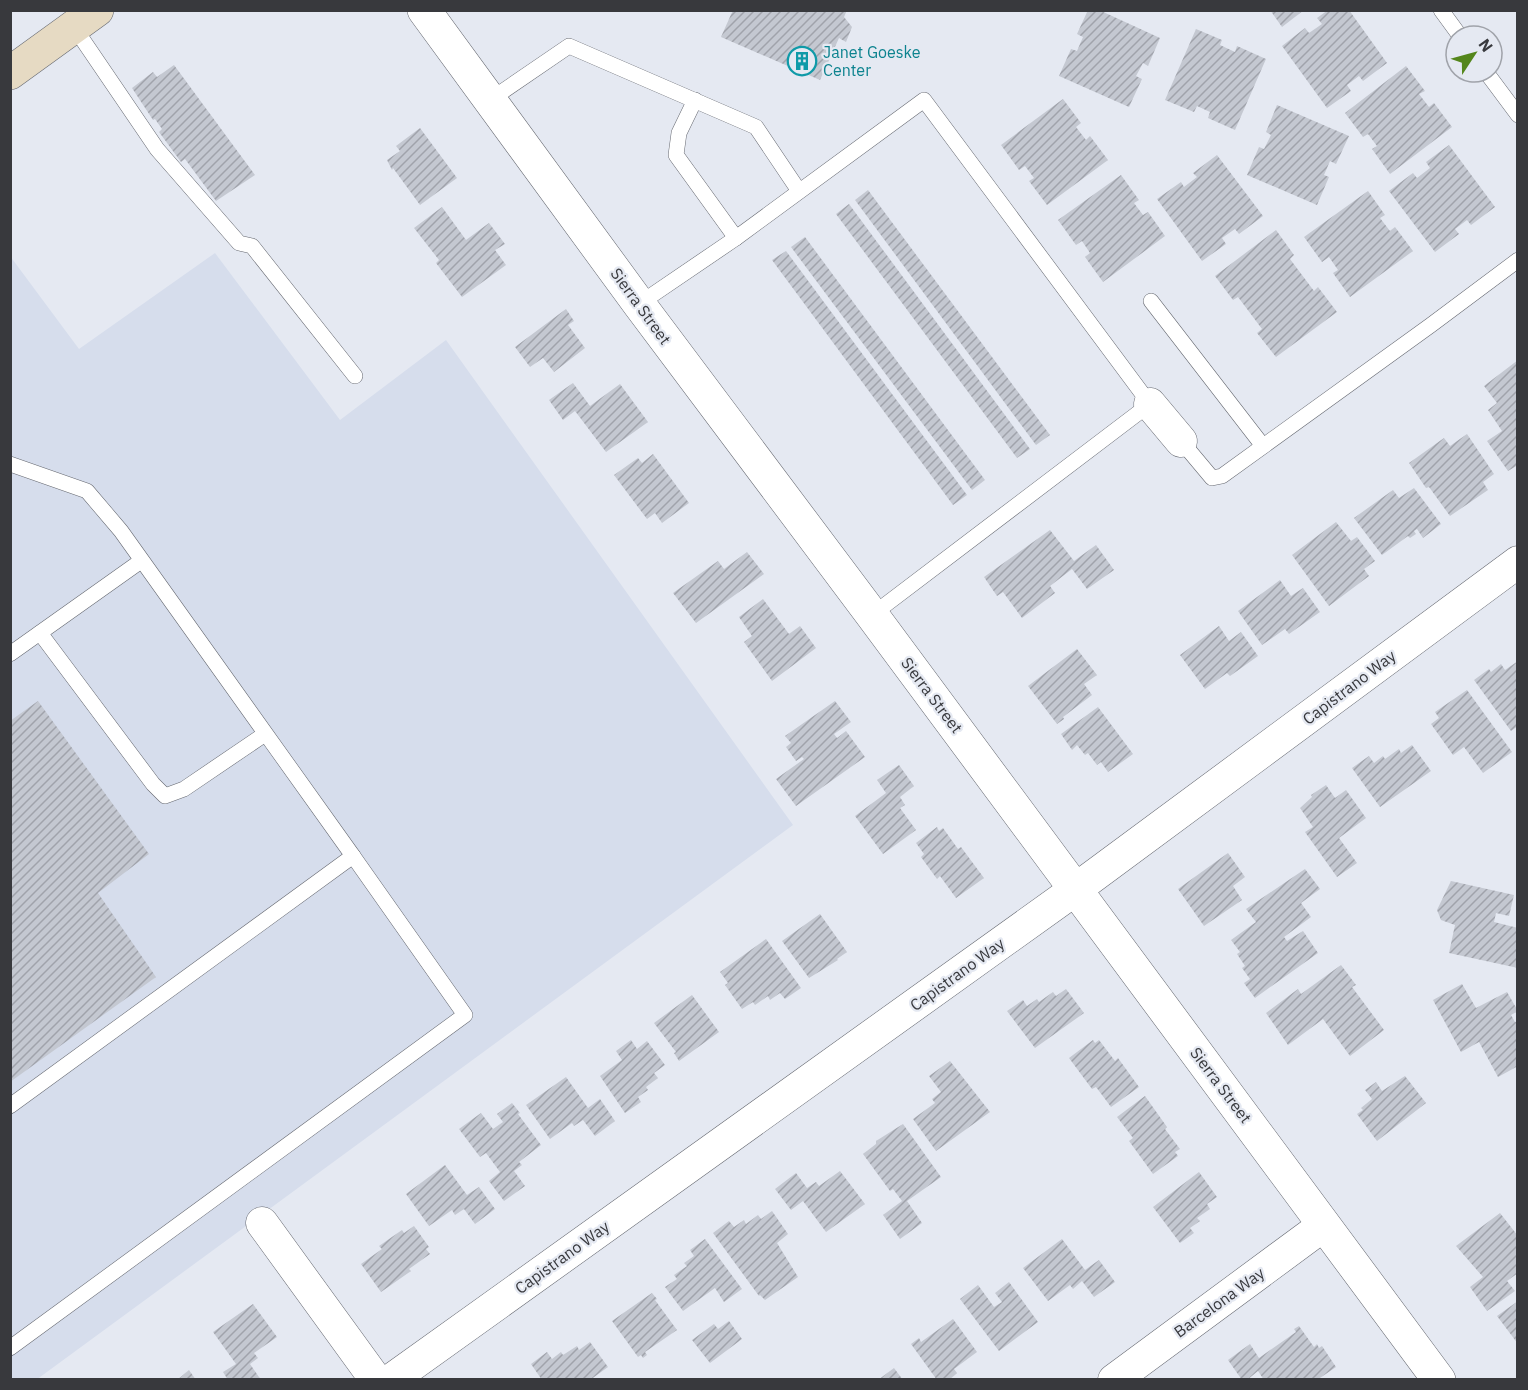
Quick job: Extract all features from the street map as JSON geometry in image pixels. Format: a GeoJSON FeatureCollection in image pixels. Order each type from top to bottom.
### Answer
{"type":"FeatureCollection","features":[{"type":"Feature","properties":{"kind":"main road"},"geometry":{"type":"LineString","coordinates":[[10,73],[85,19]]}},
{"type":"Feature","properties":{"kind":"street","name":"Sierra Street"},"geometry":{"type":"LineString","coordinates":[[424,10],[639,304],[1439,1380]]}},
{"type":"Feature","properties":{"kind":"street"},"geometry":{"type":"LineString","coordinates":[[1150,404],[1181,441]]}},
{"type":"Feature","properties":{"kind":"street","name":"Capistrano Way"},"geometry":{"type":"LineString","coordinates":[[391,1380],[1076,889],[1518,562]]}},
{"type":"Feature","properties":{"kind":"street"},"geometry":{"type":"LineString","coordinates":[[262,1223],[376,1380]]}},
{"type":"Feature","properties":{"kind":"street","name":"Barcelona Way"},"geometry":{"type":"LineString","coordinates":[[1114,1380],[1324,1226]]}},
{"type":"Feature","properties":{"kind":"lane"},"geometry":{"type":"LineString","coordinates":[[1441,10],[1451,24]]}},
{"type":"Feature","properties":{"kind":"lane"},"geometry":{"type":"LineString","coordinates":[[85,19],[157,149],[239,243],[252,246],[355,376]]}},
{"type":"Feature","properties":{"kind":"lane"},"geometry":{"type":"LineString","coordinates":[[490,100],[569,46],[756,127],[799,191]]}},
{"type":"Feature","properties":{"kind":"lane"},"geometry":{"type":"LineString","coordinates":[[1495,84],[1518,115]]}},
{"type":"Feature","properties":{"kind":"lane"},"geometry":{"type":"LineString","coordinates":[[695,100],[679,133],[676,155],[736,238]]}},
{"type":"Feature","properties":{"kind":"lane"},"geometry":{"type":"LineString","coordinates":[[639,304],[736,238],[924,100],[1150,404],[872,615]]}},
{"type":"Feature","properties":{"kind":"lane"},"geometry":{"type":"LineString","coordinates":[[1181,441],[1212,478],[1222,476],[1518,260]]}},
{"type":"Feature","properties":{"kind":"lane"},"geometry":{"type":"LineString","coordinates":[[1151,301],[1263,446]]}},
{"type":"Feature","properties":{"kind":"lane"},"geometry":{"type":"LineString","coordinates":[[10,464],[87,491],[121,531],[465,1015],[10,1348]]}},
{"type":"Feature","properties":{"kind":"lane"},"geometry":{"type":"LineString","coordinates":[[10,654],[141,561]]}},
{"type":"Feature","properties":{"kind":"lane"},"geometry":{"type":"LineString","coordinates":[[40,633],[153,784],[165,796],[184,789],[265,734]]}},
{"type":"Feature","properties":{"kind":"lane"},"geometry":{"type":"LineString","coordinates":[[10,1106],[353,856]]}},
{"type":"Feature","properties":{"kind":"shaded area"},"geometry":{"type":"Polygon","coordinates":[[[215,253],[340,420],[446,340],[793,825],[36,1380],[10,1379],[10,256],[79,349],[215,253]]]}},
{"type":"Feature","properties":{"kind":"building","name":"Janet Goeske Center"},"geometry":{"type":"Polygon","coordinates":[[[733,10],[847,10],[844,17],[852,27],[846,42],[839,38],[820,80],[721,37],[733,10]]]}},
{"type":"Feature","properties":{"kind":"building"},"geometry":{"type":"Polygon","coordinates":[[[1088,10],[1099,10],[1160,38],[1148,66],[1143,63],[1136,76],[1142,79],[1129,107],[1059,76],[1071,49],[1077,51],[1083,37],[1077,34],[1088,10]]]}},
{"type":"Feature","properties":{"kind":"building"},"geometry":{"type":"Polygon","coordinates":[[[1270,10],[1304,10],[1282,27],[1270,10]]]}},
{"type":"Feature","properties":{"kind":"building"},"geometry":{"type":"Polygon","coordinates":[[[1328,10],[1349,10],[1387,63],[1363,81],[1359,76],[1347,85],[1351,91],[1327,108],[1282,46],[1305,28],[1309,33],[1322,24],[1317,18],[1328,10]]]}},
{"type":"Feature","properties":{"kind":"building"},"geometry":{"type":"Polygon","coordinates":[[[1196,29],[1222,40],[1220,45],[1235,52],[1237,46],[1266,59],[1235,130],[1208,118],[1210,112],[1197,106],[1194,112],[1165,100],[1196,29]]]}},
{"type":"Feature","properties":{"kind":"building"},"geometry":{"type":"Polygon","coordinates":[[[174,65],[255,175],[216,201],[185,159],[181,162],[159,132],[162,129],[155,119],[153,120],[132,88],[153,72],[157,77],[174,65]]]}},
{"type":"Feature","properties":{"kind":"building"},"geometry":{"type":"Polygon","coordinates":[[[1406,66],[1425,91],[1419,94],[1429,107],[1434,103],[1452,127],[1390,174],[1372,149],[1377,146],[1368,134],[1363,137],[1345,113],[1406,66]]]}},
{"type":"Feature","properties":{"kind":"building"},"geometry":{"type":"Polygon","coordinates":[[[1063,99],[1081,123],[1076,127],[1086,140],[1090,136],[1108,160],[1047,205],[1029,181],[1034,178],[1025,166],[1019,170],[1001,145],[1063,99]]]}},
{"type":"Feature","properties":{"kind":"building"},"geometry":{"type":"Polygon","coordinates":[[[1277,105],[1349,136],[1336,164],[1330,161],[1324,175],[1329,177],[1317,205],[1247,175],[1259,147],[1264,149],[1271,135],[1266,132],[1277,105]]]}},
{"type":"Feature","properties":{"kind":"building"},"geometry":{"type":"Polygon","coordinates":[[[420,128],[457,178],[420,205],[393,168],[392,170],[387,160],[400,151],[396,146],[420,128]]]}},
{"type":"Feature","properties":{"kind":"building"},"geometry":{"type":"Polygon","coordinates":[[[1449,145],[1495,207],[1471,225],[1467,220],[1455,229],[1459,234],[1435,252],[1389,191],[1413,173],[1417,178],[1430,168],[1426,162],[1449,145]]]}},
{"type":"Feature","properties":{"kind":"building"},"geometry":{"type":"Polygon","coordinates":[[[1217,155],[1263,216],[1239,234],[1235,229],[1222,238],[1226,244],[1202,261],[1157,199],[1181,182],[1184,187],[1197,177],[1193,173],[1217,155]]]}},
{"type":"Feature","properties":{"kind":"building"},"geometry":{"type":"Polygon","coordinates":[[[1121,175],[1139,200],[1134,203],[1143,215],[1148,212],[1165,236],[1103,282],[1085,257],[1090,253],[1082,241],[1076,245],[1058,220],[1121,175]]]}},
{"type":"Feature","properties":{"kind":"building"},"geometry":{"type":"Polygon","coordinates":[[[868,190],[1050,435],[1036,445],[855,200],[868,190]]]}},
{"type":"Feature","properties":{"kind":"building"},"geometry":{"type":"Polygon","coordinates":[[[1368,191],[1385,215],[1380,218],[1390,231],[1395,227],[1413,251],[1350,297],[1333,273],[1338,270],[1329,257],[1322,262],[1304,237],[1368,191]]]}},
{"type":"Feature","properties":{"kind":"building"},"geometry":{"type":"Polygon","coordinates":[[[849,204],[1030,449],[1017,458],[836,214],[849,204]]]}},
{"type":"Feature","properties":{"kind":"building"},"geometry":{"type":"Polygon","coordinates":[[[442,207],[466,240],[489,223],[505,244],[495,250],[506,265],[462,297],[436,263],[439,260],[414,228],[442,207]]]}},
{"type":"Feature","properties":{"kind":"building"},"geometry":{"type":"Polygon","coordinates":[[[1276,230],[1294,255],[1290,259],[1314,291],[1318,287],[1337,312],[1276,357],[1257,333],[1262,329],[1238,297],[1233,300],[1215,276],[1276,230]]]}},
{"type":"Feature","properties":{"kind":"building"},"geometry":{"type":"Polygon","coordinates":[[[805,237],[985,480],[972,490],[791,247],[805,237]]]}},
{"type":"Feature","properties":{"kind":"building"},"geometry":{"type":"Polygon","coordinates":[[[786,251],[967,495],[953,505],[772,260],[786,251]]]}},
{"type":"Feature","properties":{"kind":"building"},"geometry":{"type":"Polygon","coordinates":[[[566,309],[574,321],[568,325],[585,348],[554,372],[543,358],[530,367],[515,347],[566,309]]]}},
{"type":"Feature","properties":{"kind":"building"},"geometry":{"type":"Polygon","coordinates":[[[1518,360],[1518,465],[1508,471],[1487,441],[1502,431],[1488,410],[1497,403],[1484,386],[1518,360]]]}},
{"type":"Feature","properties":{"kind":"building"},"geometry":{"type":"Polygon","coordinates":[[[573,383],[590,406],[620,384],[648,422],[606,452],[575,411],[563,420],[549,400],[573,383]]]}},
{"type":"Feature","properties":{"kind":"building"},"geometry":{"type":"Polygon","coordinates":[[[1467,434],[1494,474],[1483,482],[1488,490],[1450,516],[1429,487],[1426,488],[1409,463],[1444,438],[1450,446],[1467,434]]]}},
{"type":"Feature","properties":{"kind":"building"},"geometry":{"type":"Polygon","coordinates":[[[653,454],[689,503],[662,523],[655,513],[647,519],[614,475],[638,458],[642,463],[653,454]]]}},
{"type":"Feature","properties":{"kind":"building"},"geometry":{"type":"Polygon","coordinates":[[[1414,488],[1441,524],[1423,538],[1417,529],[1414,531],[1416,534],[1410,538],[1408,536],[1382,555],[1354,518],[1393,490],[1399,498],[1414,488]]]}},
{"type":"Feature","properties":{"kind":"building"},"geometry":{"type":"Polygon","coordinates":[[[1336,522],[1351,541],[1357,537],[1375,561],[1364,569],[1369,576],[1329,606],[1292,555],[1336,522]]]}},
{"type":"Feature","properties":{"kind":"building"},"geometry":{"type":"Polygon","coordinates":[[[1050,530],[1074,561],[1096,545],[1114,570],[1087,589],[1072,569],[1050,586],[1055,593],[1022,618],[1003,592],[997,596],[984,577],[1050,530]]]}},
{"type":"Feature","properties":{"kind":"building"},"geometry":{"type":"Polygon","coordinates":[[[747,552],[764,574],[696,623],[673,593],[718,561],[724,569],[747,552]]]}},
{"type":"Feature","properties":{"kind":"building"},"geometry":{"type":"Polygon","coordinates":[[[1280,580],[1291,596],[1303,588],[1320,612],[1289,634],[1285,629],[1262,645],[1238,611],[1280,580]]]}},
{"type":"Feature","properties":{"kind":"building"},"geometry":{"type":"Polygon","coordinates":[[[763,599],[789,634],[800,626],[816,648],[772,681],[744,642],[752,636],[739,617],[763,599]]]}},
{"type":"Feature","properties":{"kind":"building"},"geometry":{"type":"Polygon","coordinates":[[[1219,626],[1229,641],[1241,632],[1258,656],[1230,676],[1227,673],[1205,689],[1180,655],[1219,626]]]}},
{"type":"Feature","properties":{"kind":"building"},"geometry":{"type":"Polygon","coordinates":[[[1077,649],[1097,675],[1084,684],[1092,695],[1057,724],[1028,686],[1077,649]]]}},
{"type":"Feature","properties":{"kind":"building"},"geometry":{"type":"Polygon","coordinates":[[[1518,661],[1518,726],[1511,731],[1474,680],[1489,669],[1491,672],[1501,664],[1505,670],[1518,661]]]}},
{"type":"Feature","properties":{"kind":"building"},"geometry":{"type":"Polygon","coordinates":[[[1467,690],[1512,752],[1483,773],[1464,747],[1453,755],[1431,724],[1439,718],[1435,712],[1467,690]]]}},
{"type":"Feature","properties":{"kind":"building"},"geometry":{"type":"Polygon","coordinates":[[[38,701],[149,854],[98,893],[156,977],[10,1082],[10,721],[38,701]]]}},
{"type":"Feature","properties":{"kind":"building"},"geometry":{"type":"Polygon","coordinates":[[[835,701],[851,722],[834,734],[837,738],[846,731],[865,757],[796,806],[776,779],[804,759],[802,757],[796,761],[786,747],[791,743],[785,736],[835,701]]]}},
{"type":"Feature","properties":{"kind":"building"},"geometry":{"type":"Polygon","coordinates":[[[1098,707],[1133,754],[1108,772],[1101,762],[1097,765],[1088,753],[1085,755],[1077,745],[1072,750],[1061,734],[1098,707]]]}},
{"type":"Feature","properties":{"kind":"building"},"geometry":{"type":"Polygon","coordinates":[[[1412,745],[1431,771],[1380,807],[1352,768],[1369,756],[1374,763],[1383,756],[1385,759],[1399,749],[1401,753],[1412,745]]]}},
{"type":"Feature","properties":{"kind":"building"},"geometry":{"type":"Polygon","coordinates":[[[899,765],[914,786],[900,797],[905,805],[900,808],[916,830],[883,854],[855,816],[886,793],[877,780],[899,765]]]}},
{"type":"Feature","properties":{"kind":"building"},"geometry":{"type":"Polygon","coordinates":[[[1326,785],[1335,798],[1346,790],[1366,818],[1339,838],[1357,863],[1337,877],[1305,832],[1313,827],[1300,808],[1312,797],[1311,795],[1326,785]]]}},
{"type":"Feature","properties":{"kind":"building"},"geometry":{"type":"Polygon","coordinates":[[[937,827],[939,831],[943,828],[958,849],[961,847],[984,878],[956,898],[940,876],[937,879],[921,857],[924,854],[916,843],[937,827]]]}},
{"type":"Feature","properties":{"kind":"building"},"geometry":{"type":"Polygon","coordinates":[[[1228,853],[1245,877],[1233,886],[1242,900],[1204,926],[1178,889],[1228,853]]]}},
{"type":"Feature","properties":{"kind":"building"},"geometry":{"type":"Polygon","coordinates":[[[1305,869],[1320,889],[1301,903],[1311,917],[1284,937],[1287,941],[1303,931],[1318,953],[1255,998],[1244,983],[1250,979],[1242,968],[1245,966],[1237,954],[1240,952],[1231,940],[1256,922],[1246,909],[1305,869]]]}},
{"type":"Feature","properties":{"kind":"building"},"geometry":{"type":"Polygon","coordinates":[[[1451,881],[1514,895],[1509,916],[1496,913],[1494,922],[1518,928],[1518,968],[1449,953],[1455,925],[1441,920],[1437,910],[1451,881]]]}},
{"type":"Feature","properties":{"kind":"building"},"geometry":{"type":"Polygon","coordinates":[[[820,914],[847,952],[809,978],[782,941],[820,914]]]}},
{"type":"Feature","properties":{"kind":"building"},"geometry":{"type":"Polygon","coordinates":[[[766,939],[801,988],[785,999],[780,993],[770,1000],[768,996],[755,1005],[753,1002],[742,1009],[725,985],[728,983],[720,972],[766,939]]]}},
{"type":"Feature","properties":{"kind":"building"},"geometry":{"type":"Polygon","coordinates":[[[1341,965],[1356,985],[1352,987],[1384,1030],[1350,1056],[1323,1019],[1288,1045],[1266,1013],[1298,989],[1301,994],[1341,965]]]}},
{"type":"Feature","properties":{"kind":"building"},"geometry":{"type":"Polygon","coordinates":[[[1462,984],[1476,1008],[1507,992],[1518,1011],[1511,1015],[1515,1022],[1518,1021],[1518,1066],[1498,1077],[1479,1042],[1461,1052],[1433,1000],[1462,984]]]}},
{"type":"Feature","properties":{"kind":"building"},"geometry":{"type":"Polygon","coordinates":[[[1066,989],[1084,1013],[1035,1048],[1007,1011],[1023,1000],[1027,1006],[1037,999],[1039,1002],[1053,992],[1056,996],[1066,989]]]}},
{"type":"Feature","properties":{"kind":"building"},"geometry":{"type":"Polygon","coordinates":[[[692,995],[719,1032],[679,1061],[674,1053],[676,1052],[654,1023],[692,995]]]}},
{"type":"Feature","properties":{"kind":"building"},"geometry":{"type":"Polygon","coordinates":[[[631,1040],[637,1049],[647,1041],[665,1065],[654,1073],[658,1078],[646,1087],[648,1090],[638,1097],[641,1102],[625,1113],[600,1076],[622,1060],[616,1051],[631,1040]]]}},
{"type":"Feature","properties":{"kind":"building"},"geometry":{"type":"Polygon","coordinates":[[[1093,1040],[1095,1043],[1099,1040],[1115,1061],[1118,1058],[1139,1087],[1111,1107],[1096,1087],[1092,1089],[1069,1058],[1093,1040]]]}},
{"type":"Feature","properties":{"kind":"building"},"geometry":{"type":"Polygon","coordinates":[[[950,1061],[990,1112],[936,1151],[913,1119],[935,1103],[932,1099],[941,1092],[929,1076],[950,1061]]]}},
{"type":"Feature","properties":{"kind":"building"},"geometry":{"type":"Polygon","coordinates":[[[1405,1076],[1426,1103],[1377,1141],[1357,1114],[1372,1099],[1365,1090],[1376,1082],[1382,1091],[1405,1076]]]}},
{"type":"Feature","properties":{"kind":"building"},"geometry":{"type":"Polygon","coordinates":[[[566,1077],[588,1108],[600,1099],[615,1121],[595,1136],[583,1120],[574,1126],[572,1123],[550,1139],[526,1105],[566,1077]]]}},
{"type":"Feature","properties":{"kind":"building"},"geometry":{"type":"Polygon","coordinates":[[[1145,1096],[1180,1149],[1175,1152],[1178,1156],[1153,1174],[1129,1141],[1133,1138],[1117,1117],[1145,1096]]]}},
{"type":"Feature","properties":{"kind":"building"},"geometry":{"type":"Polygon","coordinates":[[[512,1103],[541,1145],[519,1162],[522,1165],[514,1171],[525,1186],[504,1201],[489,1181],[500,1172],[486,1153],[480,1157],[459,1129],[481,1113],[493,1129],[503,1122],[497,1114],[512,1103]]]}},
{"type":"Feature","properties":{"kind":"building"},"geometry":{"type":"Polygon","coordinates":[[[903,1124],[941,1177],[907,1201],[922,1223],[900,1239],[883,1215],[902,1201],[893,1189],[890,1191],[863,1154],[876,1144],[876,1141],[903,1124]]]}},
{"type":"Feature","properties":{"kind":"building"},"geometry":{"type":"Polygon","coordinates":[[[445,1165],[467,1195],[479,1187],[495,1209],[475,1224],[464,1209],[455,1215],[452,1210],[429,1226],[406,1194],[445,1165]]]}},
{"type":"Feature","properties":{"kind":"building"},"geometry":{"type":"Polygon","coordinates":[[[840,1171],[865,1204],[826,1232],[803,1201],[791,1210],[775,1189],[796,1173],[807,1188],[816,1182],[819,1186],[840,1171]]]}},
{"type":"Feature","properties":{"kind":"building"},"geometry":{"type":"Polygon","coordinates":[[[1199,1172],[1217,1197],[1207,1204],[1210,1209],[1197,1218],[1200,1221],[1190,1228],[1194,1233],[1180,1243],[1153,1207],[1199,1172]]]}},
{"type":"Feature","properties":{"kind":"building"},"geometry":{"type":"Polygon","coordinates":[[[772,1211],[788,1234],[777,1243],[798,1277],[765,1300],[759,1296],[713,1233],[729,1221],[734,1227],[744,1220],[746,1224],[758,1215],[761,1219],[772,1211]]]}},
{"type":"Feature","properties":{"kind":"building"},"geometry":{"type":"Polygon","coordinates":[[[1500,1213],[1518,1236],[1518,1273],[1507,1281],[1515,1291],[1487,1311],[1470,1287],[1483,1277],[1456,1246],[1500,1213]]]}},
{"type":"Feature","properties":{"kind":"building"},"geometry":{"type":"Polygon","coordinates":[[[414,1226],[429,1247],[426,1249],[430,1254],[381,1292],[361,1264],[382,1249],[379,1246],[402,1230],[404,1233],[414,1226]]]}},
{"type":"Feature","properties":{"kind":"building"},"geometry":{"type":"Polygon","coordinates":[[[705,1239],[742,1289],[724,1302],[715,1288],[683,1311],[665,1287],[677,1279],[674,1275],[687,1266],[684,1263],[694,1256],[690,1250],[705,1239]]]}},
{"type":"Feature","properties":{"kind":"building"},"geometry":{"type":"Polygon","coordinates":[[[1062,1239],[1085,1270],[1099,1260],[1115,1282],[1094,1297],[1082,1281],[1073,1289],[1070,1285],[1048,1301],[1023,1268],[1062,1239]]]}},
{"type":"Feature","properties":{"kind":"building"},"geometry":{"type":"Polygon","coordinates":[[[1009,1282],[1038,1322],[999,1351],[960,1299],[978,1285],[994,1307],[1002,1302],[995,1293],[1009,1282]]]}},
{"type":"Feature","properties":{"kind":"building"},"geometry":{"type":"Polygon","coordinates":[[[652,1293],[677,1330],[645,1352],[647,1355],[643,1358],[641,1355],[638,1357],[612,1321],[652,1293]]]}},
{"type":"Feature","properties":{"kind":"building"},"geometry":{"type":"Polygon","coordinates":[[[1518,1301],[1518,1344],[1497,1316],[1518,1301]]]}},
{"type":"Feature","properties":{"kind":"building"},"geometry":{"type":"Polygon","coordinates":[[[253,1304],[277,1337],[254,1353],[258,1358],[250,1364],[261,1380],[228,1380],[223,1372],[236,1364],[213,1332],[253,1304]]]}},
{"type":"Feature","properties":{"kind":"building"},"geometry":{"type":"Polygon","coordinates":[[[953,1319],[977,1352],[954,1369],[957,1373],[949,1380],[937,1380],[911,1344],[919,1338],[921,1342],[953,1319]]]}},
{"type":"Feature","properties":{"kind":"building"},"geometry":{"type":"Polygon","coordinates":[[[729,1321],[742,1339],[710,1363],[692,1340],[714,1324],[718,1329],[729,1321]]]}},
{"type":"Feature","properties":{"kind":"building"},"geometry":{"type":"Polygon","coordinates":[[[1299,1326],[1314,1347],[1317,1344],[1319,1348],[1322,1346],[1336,1367],[1317,1380],[1264,1380],[1258,1371],[1247,1380],[1242,1380],[1228,1360],[1250,1344],[1259,1358],[1296,1332],[1294,1329],[1299,1326]]]}},
{"type":"Feature","properties":{"kind":"building"},"geometry":{"type":"Polygon","coordinates":[[[590,1342],[608,1367],[590,1380],[542,1380],[531,1364],[547,1352],[552,1359],[561,1352],[563,1355],[577,1346],[579,1350],[590,1342]]]}},
{"type":"Feature","properties":{"kind":"building"},"geometry":{"type":"Polygon","coordinates":[[[894,1368],[903,1380],[878,1380],[894,1368]]]}},
{"type":"Feature","properties":{"kind":"building"},"geometry":{"type":"Polygon","coordinates":[[[189,1370],[196,1380],[177,1380],[189,1370]]]}},
{"type":"Feature","properties":{"kind":"place","name":"Janet Goeske Center"},"geometry":{"type":"Point","coordinates":[802,61]}}]}
